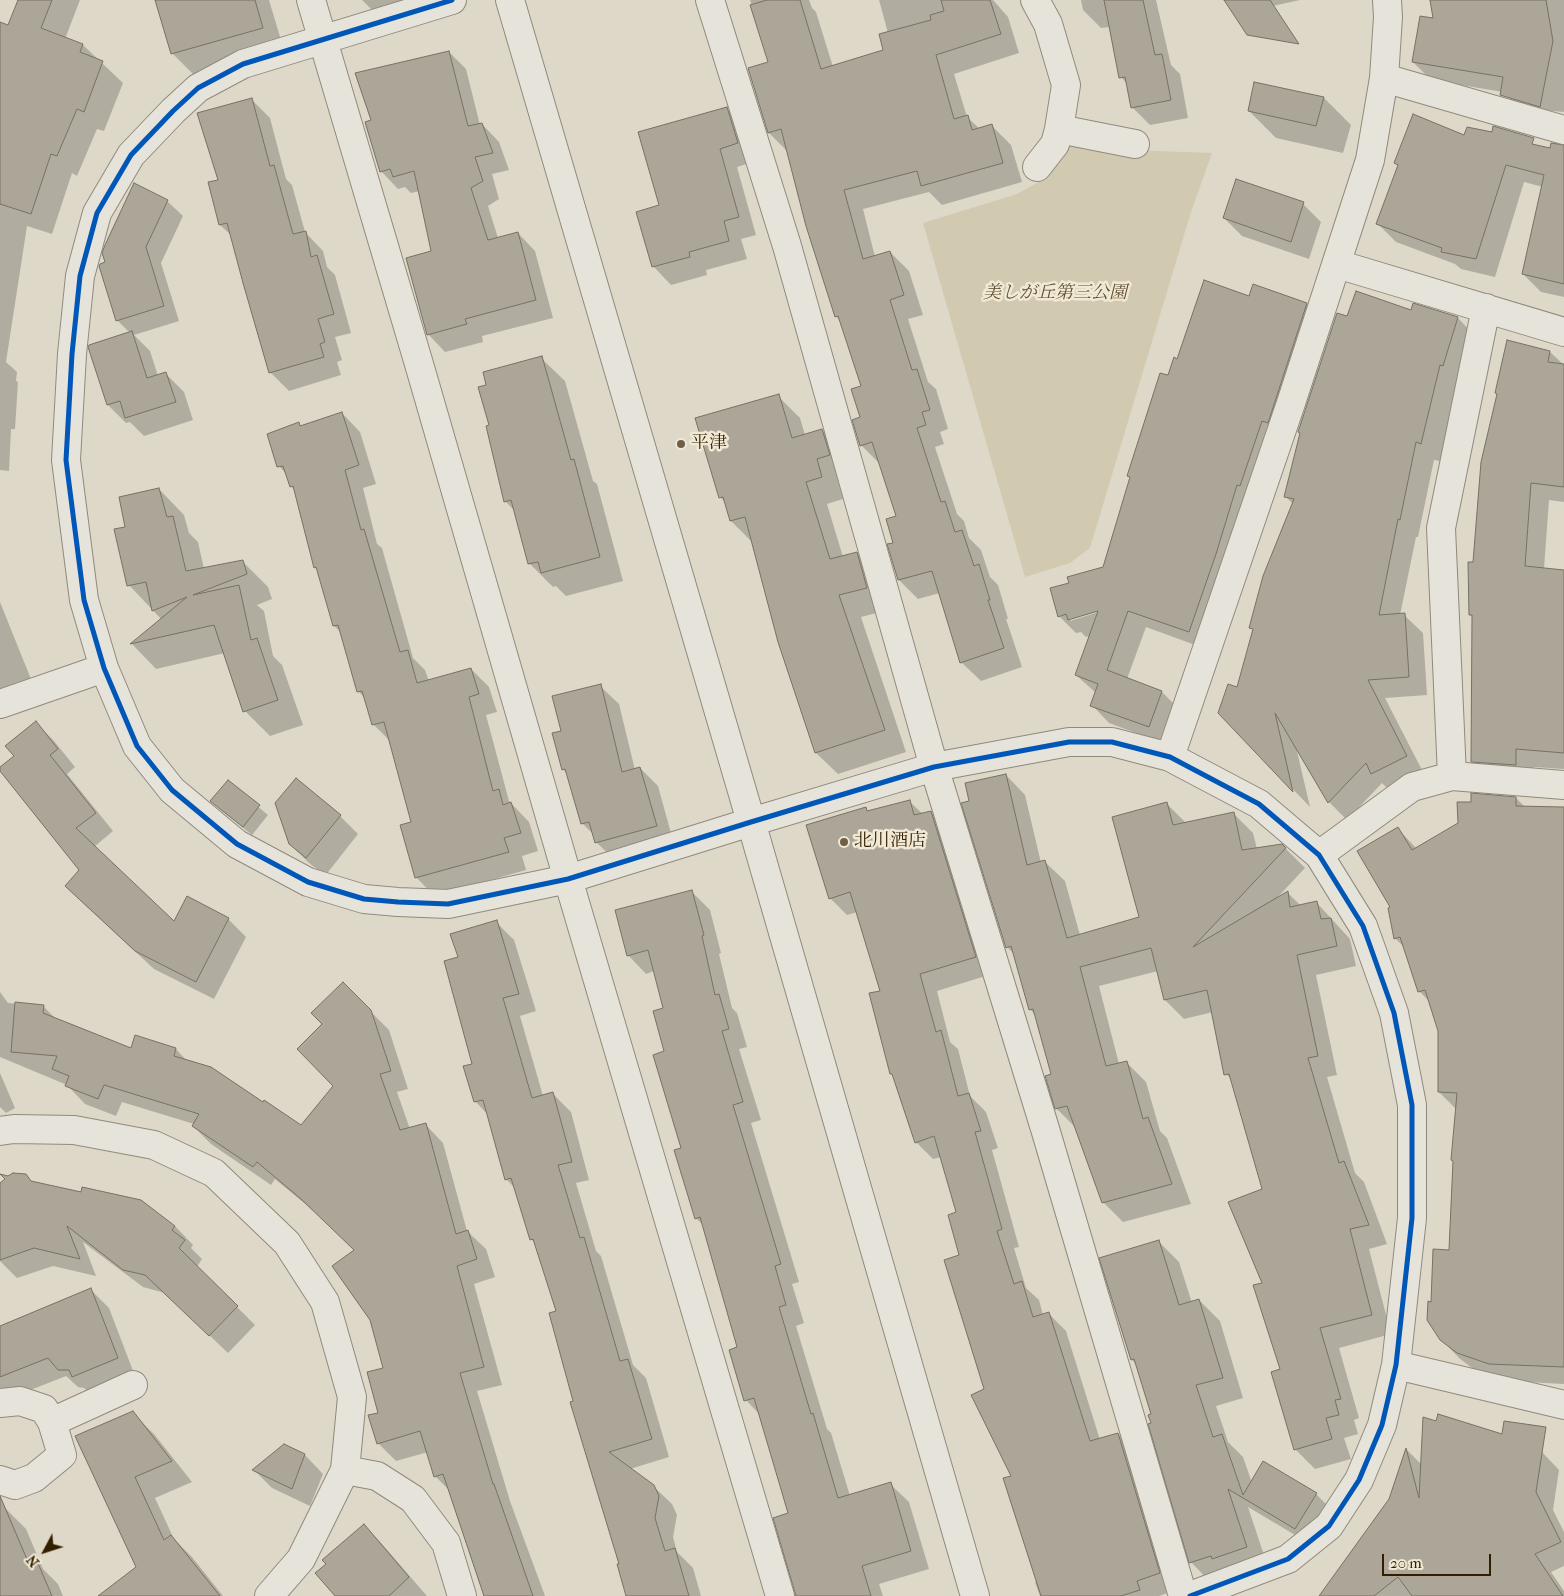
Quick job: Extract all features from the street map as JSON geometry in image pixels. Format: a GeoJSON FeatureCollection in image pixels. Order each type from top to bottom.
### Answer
{"type":"FeatureCollection","features":[{"type":"Feature","properties":{"kind":"street"},"geometry":{"type":"LineString","coordinates":[[311,0],[422,374],[568,880],[780,1596]]}},
{"type":"Feature","properties":{"kind":"street"},"geometry":{"type":"LineString","coordinates":[[452,0],[243,64],[198,88],[173,111],[131,156],[97,213],[80,276],[72,354],[66,460],[84,600],[104,668],[137,746],[172,790],[237,844],[308,882],[364,899],[398,902],[448,904],[568,880],[934,767],[1068,742],[1112,742],[1170,757],[1259,804],[1319,855],[1364,926],[1394,1013],[1412,1105],[1412,1218],[1396,1365],[1382,1425],[1359,1480],[1329,1526],[1288,1560],[1190,1596]]}},
{"type":"Feature","properties":{"kind":"street"},"geometry":{"type":"LineString","coordinates":[[510,0],[975,1596]]}},
{"type":"Feature","properties":{"kind":"street"},"geometry":{"type":"LineString","coordinates":[[710,0],[787,246],[934,767],[1046,1132],[1183,1596]]}},
{"type":"Feature","properties":{"kind":"street"},"geometry":{"type":"LineString","coordinates":[[1035,0],[1048,24],[1066,85],[1055,144],[1037,167]]}},
{"type":"Feature","properties":{"kind":"street"},"geometry":{"type":"LineString","coordinates":[[1170,757],[1337,264],[1370,160],[1384,78],[1388,17],[1387,0]]}},
{"type":"Feature","properties":{"kind":"street"},"geometry":{"type":"LineString","coordinates":[[1384,78],[1564,130]]}},
{"type":"Feature","properties":{"kind":"street"},"geometry":{"type":"LineString","coordinates":[[1059,129],[1135,144]]}},
{"type":"Feature","properties":{"kind":"street"},"geometry":{"type":"LineString","coordinates":[[1337,264],[1564,332]]}},
{"type":"Feature","properties":{"kind":"street"},"geometry":{"type":"LineString","coordinates":[[1452,776],[1441,528],[1486,308]]}},
{"type":"Feature","properties":{"kind":"street"},"geometry":{"type":"LineString","coordinates":[[0,704],[104,668]]}},
{"type":"Feature","properties":{"kind":"street"},"geometry":{"type":"LineString","coordinates":[[1319,855],[1412,787],[1452,776],[1564,785]]}},
{"type":"Feature","properties":{"kind":"street"},"geometry":{"type":"LineString","coordinates":[[0,1131],[14,1129],[74,1130],[154,1145],[214,1173],[287,1243],[326,1302],[352,1397],[345,1470],[301,1560],[269,1596]]}},
{"type":"Feature","properties":{"kind":"street"},"geometry":{"type":"LineString","coordinates":[[1396,1365],[1564,1405]]}},
{"type":"Feature","properties":{"kind":"street"},"geometry":{"type":"LineString","coordinates":[[52,1422],[133,1386]]}},
{"type":"Feature","properties":{"kind":"street"},"geometry":{"type":"LineString","coordinates":[[0,1403],[20,1401],[44,1409],[52,1422],[62,1455],[34,1478],[15,1486],[0,1480]]}},
{"type":"Feature","properties":{"kind":"street"},"geometry":{"type":"LineString","coordinates":[[345,1470],[377,1476],[413,1499],[446,1543],[462,1596]]}},
{"type":"Feature","properties":{"kind":"green space","name":"美しが丘第三公園"},"geometry":{"type":"Polygon","coordinates":[[[1069,142],[1129,150],[1212,153],[1191,212],[1090,548],[1070,563],[1025,577],[923,223],[1017,194],[1046,178],[1069,142]]]}},
{"type":"Feature","properties":{"kind":"building"},"geometry":{"type":"Polygon","coordinates":[[[18,0],[52,0],[41,28],[83,44],[80,52],[103,61],[84,112],[77,109],[57,156],[51,154],[31,214],[0,204],[0,22],[8,25],[18,0]]]}},
{"type":"Feature","properties":{"kind":"building"},"geometry":{"type":"Polygon","coordinates":[[[155,0],[255,0],[263,28],[171,54],[155,0]]]}},
{"type":"Feature","properties":{"kind":"building"},"geometry":{"type":"Polygon","coordinates":[[[767,0],[800,0],[821,69],[883,50],[879,34],[931,20],[930,15],[944,11],[941,0],[990,0],[1001,34],[936,55],[954,119],[968,115],[972,130],[992,124],[1003,163],[921,186],[917,171],[844,190],[863,259],[890,251],[904,295],[890,300],[912,370],[917,369],[930,410],[922,412],[926,425],[917,428],[941,502],[945,501],[955,532],[962,530],[974,566],[979,564],[990,600],[988,600],[1004,648],[960,663],[932,571],[898,580],[887,544],[893,543],[886,519],[896,516],[872,442],[860,446],[852,420],[860,417],[851,389],[861,386],[838,316],[835,317],[806,226],[781,129],[768,133],[748,68],[768,62],[750,5],[767,0]]]}},
{"type":"Feature","properties":{"kind":"building"},"geometry":{"type":"Polygon","coordinates":[[[1104,0],[1143,0],[1155,55],[1162,54],[1171,100],[1131,108],[1125,77],[1119,78],[1104,0]]]}},
{"type":"Feature","properties":{"kind":"building"},"geometry":{"type":"Polygon","coordinates":[[[1224,0],[1270,0],[1299,44],[1247,35],[1224,0]]]}},
{"type":"Feature","properties":{"kind":"building"},"geometry":{"type":"Polygon","coordinates":[[[1430,0],[1546,0],[1553,41],[1540,107],[1500,95],[1503,77],[1412,62],[1420,16],[1433,18],[1430,0]]]}},
{"type":"Feature","properties":{"kind":"building"},"geometry":{"type":"Polygon","coordinates":[[[449,51],[468,126],[482,123],[493,153],[475,157],[483,181],[471,188],[488,240],[518,232],[536,300],[465,319],[467,324],[427,335],[406,258],[431,251],[414,171],[393,177],[390,169],[380,172],[365,122],[371,120],[355,73],[449,51]]]}},
{"type":"Feature","properties":{"kind":"building"},"geometry":{"type":"Polygon","coordinates":[[[1254,82],[1324,97],[1316,126],[1248,111],[1254,82]]]}},
{"type":"Feature","properties":{"kind":"building"},"geometry":{"type":"Polygon","coordinates":[[[252,98],[270,166],[274,165],[293,234],[306,231],[311,257],[317,255],[334,314],[318,319],[325,342],[320,344],[324,357],[269,373],[227,223],[219,225],[208,182],[218,180],[197,113],[252,98]]]}},
{"type":"Feature","properties":{"kind":"building"},"geometry":{"type":"Polygon","coordinates":[[[727,107],[738,143],[720,149],[739,217],[724,221],[729,241],[689,252],[690,257],[652,267],[636,212],[659,205],[638,132],[727,107]]]}},
{"type":"Feature","properties":{"kind":"building"},"geometry":{"type":"Polygon","coordinates":[[[1413,114],[1464,135],[1467,127],[1492,132],[1493,126],[1534,138],[1532,144],[1550,148],[1551,143],[1564,145],[1564,284],[1522,274],[1544,175],[1506,165],[1476,259],[1441,252],[1442,248],[1376,224],[1398,165],[1394,163],[1413,114]]]}},
{"type":"Feature","properties":{"kind":"building"},"geometry":{"type":"Polygon","coordinates":[[[1236,179],[1304,202],[1291,242],[1223,218],[1236,179]]]}},
{"type":"Feature","properties":{"kind":"building"},"geometry":{"type":"Polygon","coordinates":[[[134,183],[168,200],[146,247],[164,306],[116,321],[99,266],[105,262],[102,253],[134,183]]]}},
{"type":"Feature","properties":{"kind":"building"},"geometry":{"type":"Polygon","coordinates":[[[1204,280],[1249,296],[1253,284],[1307,303],[1268,423],[1262,421],[1240,486],[1237,485],[1189,632],[1128,611],[1107,670],[1162,691],[1149,727],[1090,706],[1098,684],[1075,675],[1098,611],[1068,620],[1066,614],[1058,617],[1050,588],[1069,583],[1067,577],[1103,567],[1130,477],[1127,476],[1160,373],[1168,375],[1174,357],[1177,359],[1204,280]]]}},
{"type":"Feature","properties":{"kind":"building"},"geometry":{"type":"Polygon","coordinates":[[[1356,291],[1411,310],[1413,303],[1458,317],[1443,366],[1440,365],[1421,444],[1416,442],[1379,615],[1405,613],[1409,677],[1368,680],[1407,756],[1371,774],[1366,763],[1328,803],[1275,713],[1293,792],[1218,713],[1228,684],[1237,687],[1253,629],[1249,628],[1263,576],[1294,499],[1284,497],[1300,433],[1298,432],[1337,313],[1347,316],[1356,291]]]}},
{"type":"Feature","properties":{"kind":"building"},"geometry":{"type":"Polygon","coordinates":[[[132,331],[147,378],[166,372],[176,402],[125,418],[120,401],[107,405],[88,347],[89,345],[132,331]]]}},
{"type":"Feature","properties":{"kind":"building"},"geometry":{"type":"Polygon","coordinates":[[[1507,340],[1550,351],[1548,362],[1564,364],[1564,487],[1531,483],[1525,566],[1564,570],[1564,753],[1516,749],[1516,765],[1471,762],[1472,615],[1469,615],[1468,562],[1473,562],[1481,462],[1507,340]]]}},
{"type":"Feature","properties":{"kind":"building"},"geometry":{"type":"Polygon","coordinates":[[[542,356],[571,460],[574,459],[600,557],[541,573],[538,562],[528,564],[511,500],[504,502],[486,426],[489,425],[478,387],[486,385],[483,372],[542,356]]]}},
{"type":"Feature","properties":{"kind":"building"},"geometry":{"type":"Polygon","coordinates":[[[779,394],[792,438],[822,429],[830,455],[817,459],[822,477],[806,482],[830,559],[857,552],[867,588],[839,595],[885,730],[815,753],[778,642],[745,517],[730,521],[723,497],[719,498],[695,418],[779,394]]]}},
{"type":"Feature","properties":{"kind":"building"},"geometry":{"type":"Polygon","coordinates":[[[342,412],[359,465],[345,470],[361,530],[364,529],[400,652],[408,650],[417,683],[471,668],[479,694],[469,697],[493,791],[499,789],[503,805],[511,802],[521,833],[504,838],[509,852],[415,878],[400,825],[411,822],[384,722],[372,725],[362,691],[357,692],[338,625],[333,626],[316,567],[314,568],[293,486],[290,487],[283,466],[277,467],[267,434],[299,422],[300,426],[342,412]]]}},
{"type":"Feature","properties":{"kind":"building"},"geometry":{"type":"Polygon","coordinates":[[[159,488],[167,517],[173,516],[186,571],[243,560],[247,574],[193,595],[239,585],[251,640],[257,638],[278,700],[243,712],[214,625],[130,644],[187,597],[152,611],[146,582],[127,586],[114,529],[125,527],[119,497],[159,488]]]}},
{"type":"Feature","properties":{"kind":"building"},"geometry":{"type":"Polygon","coordinates":[[[601,684],[622,772],[640,767],[657,826],[595,843],[589,822],[581,824],[565,769],[562,770],[552,733],[561,731],[552,696],[601,684]]]}},
{"type":"Feature","properties":{"kind":"building"},"geometry":{"type":"Polygon","coordinates":[[[36,721],[58,749],[50,755],[96,813],[76,828],[174,921],[187,896],[229,918],[196,982],[135,951],[65,886],[79,870],[0,771],[0,767],[14,756],[5,746],[36,721]]]}},
{"type":"Feature","properties":{"kind":"building"},"geometry":{"type":"Polygon","coordinates":[[[1006,774],[1027,865],[1045,860],[1067,938],[1139,917],[1112,817],[1167,802],[1173,825],[1234,812],[1242,850],[1282,844],[1286,848],[1193,947],[1288,891],[1290,907],[1317,901],[1321,919],[1331,918],[1337,946],[1297,955],[1318,1056],[1308,1058],[1339,1163],[1344,1161],[1369,1225],[1350,1229],[1372,1315],[1320,1328],[1341,1399],[1335,1400],[1339,1415],[1326,1418],[1332,1439],[1294,1450],[1271,1372],[1280,1369],[1253,1285],[1262,1283],[1228,1202],[1262,1189],[1229,1074],[1224,1075],[1207,990],[1164,1000],[1151,948],[1080,967],[1106,1066],[1127,1061],[1143,1119],[1148,1117],[1172,1184],[1102,1203],[1067,1106],[1055,1109],[1045,1076],[1051,1074],[1033,1009],[1029,1010],[1011,946],[1006,948],[961,803],[969,801],[965,783],[1006,774]]]}},
{"type":"Feature","properties":{"kind":"building"},"geometry":{"type":"Polygon","coordinates":[[[296,778],[341,815],[306,858],[289,844],[275,803],[296,778]]]}},
{"type":"Feature","properties":{"kind":"building"},"geometry":{"type":"Polygon","coordinates":[[[228,780],[260,805],[243,827],[210,801],[228,780]]]}},
{"type":"Feature","properties":{"kind":"building"},"geometry":{"type":"Polygon","coordinates":[[[1471,793],[1516,797],[1516,806],[1564,807],[1564,1367],[1489,1364],[1457,1353],[1440,1340],[1427,1320],[1428,1301],[1431,1302],[1433,1249],[1449,1250],[1453,1161],[1451,1160],[1457,1093],[1438,1092],[1438,1031],[1425,990],[1418,992],[1400,937],[1394,939],[1388,908],[1390,907],[1357,851],[1398,827],[1412,850],[1458,823],[1457,802],[1471,802],[1471,793]]]}},
{"type":"Feature","properties":{"kind":"building"},"geometry":{"type":"Polygon","coordinates":[[[910,800],[914,815],[931,811],[976,957],[920,974],[936,1032],[941,1030],[958,1096],[969,1093],[981,1131],[975,1132],[1002,1229],[997,1231],[1014,1284],[1022,1281],[1033,1317],[1049,1312],[1090,1441],[1118,1433],[1160,1573],[1137,1581],[1140,1590],[1121,1596],[1041,1596],[1003,1478],[1011,1476],[971,1395],[984,1389],[944,1260],[959,1255],[948,1215],[956,1212],[934,1136],[915,1143],[892,1074],[890,1074],[869,993],[880,991],[850,892],[829,899],[806,825],[866,807],[867,811],[910,800]]]}},
{"type":"Feature","properties":{"kind":"building"},"geometry":{"type":"Polygon","coordinates":[[[692,890],[704,935],[702,936],[715,995],[719,994],[729,1029],[722,1031],[743,1102],[733,1105],[781,1264],[775,1266],[786,1305],[779,1307],[838,1498],[891,1482],[911,1551],[862,1566],[871,1596],[796,1596],[773,1518],[788,1513],[754,1398],[744,1401],[729,1350],[737,1347],[700,1217],[695,1219],[674,1150],[681,1148],[653,1055],[664,1051],[653,1011],[663,1008],[648,950],[627,956],[615,910],[692,890]]]}},
{"type":"Feature","properties":{"kind":"building"},"geometry":{"type":"Polygon","coordinates":[[[497,920],[519,994],[503,998],[532,1098],[553,1092],[572,1162],[558,1165],[580,1238],[584,1237],[620,1361],[628,1359],[652,1439],[609,1452],[654,1485],[659,1496],[655,1518],[665,1551],[675,1548],[689,1596],[626,1596],[617,1564],[619,1564],[570,1402],[573,1401],[549,1313],[556,1311],[533,1239],[530,1240],[511,1178],[505,1180],[483,1100],[474,1102],[463,1066],[472,1064],[444,961],[458,957],[450,934],[497,920]]]}},
{"type":"Feature","properties":{"kind":"building"},"geometry":{"type":"Polygon","coordinates":[[[343,982],[371,1010],[391,1071],[380,1074],[400,1130],[426,1123],[456,1234],[468,1230],[477,1259],[457,1266],[484,1367],[460,1373],[493,1484],[533,1596],[484,1596],[443,1474],[434,1477],[420,1431],[377,1444],[368,1415],[378,1413],[367,1372],[383,1368],[370,1320],[332,1266],[354,1250],[301,1199],[257,1162],[253,1167],[192,1126],[199,1114],[104,1085],[98,1099],[65,1086],[69,1076],[52,1069],[57,1056],[11,1052],[15,1002],[44,1005],[43,1013],[131,1048],[135,1035],[176,1048],[174,1056],[211,1067],[301,1125],[333,1086],[297,1049],[322,1024],[311,1013],[343,982]]]}},
{"type":"Feature","properties":{"kind":"building"},"geometry":{"type":"Polygon","coordinates":[[[13,1173],[26,1174],[31,1181],[81,1192],[82,1187],[141,1200],[175,1226],[172,1230],[185,1240],[179,1248],[238,1306],[209,1336],[145,1275],[123,1270],[67,1226],[80,1259],[34,1248],[0,1260],[0,1183],[5,1179],[0,1174],[8,1176],[13,1173]]]}},
{"type":"Feature","properties":{"kind":"building"},"geometry":{"type":"Polygon","coordinates":[[[1159,1240],[1179,1305],[1199,1299],[1223,1378],[1196,1385],[1213,1437],[1222,1434],[1243,1495],[1263,1461],[1317,1493],[1295,1529],[1228,1489],[1247,1547],[1212,1559],[1211,1556],[1189,1563],[1148,1424],[1151,1423],[1148,1415],[1151,1414],[1134,1359],[1131,1360],[1099,1258],[1159,1240]]]}},
{"type":"Feature","properties":{"kind":"building"},"geometry":{"type":"Polygon","coordinates":[[[91,1288],[118,1358],[72,1377],[69,1370],[58,1370],[48,1358],[0,1377],[0,1326],[91,1288]]]}},
{"type":"Feature","properties":{"kind":"building"},"geometry":{"type":"Polygon","coordinates":[[[133,1411],[172,1461],[135,1477],[164,1540],[171,1535],[220,1596],[98,1596],[136,1567],[75,1436],[133,1411]]]}},
{"type":"Feature","properties":{"kind":"building"},"geometry":{"type":"Polygon","coordinates":[[[1438,1414],[1502,1434],[1504,1421],[1546,1427],[1536,1492],[1561,1542],[1535,1554],[1563,1596],[1412,1596],[1398,1577],[1374,1596],[1319,1596],[1389,1499],[1406,1448],[1419,1498],[1423,1417],[1436,1421],[1438,1414]]]}},
{"type":"Feature","properties":{"kind":"building"},"geometry":{"type":"Polygon","coordinates":[[[284,1444],[305,1454],[292,1489],[252,1470],[284,1444]]]}},
{"type":"Feature","properties":{"kind":"building"},"geometry":{"type":"Polygon","coordinates":[[[0,1496],[29,1564],[37,1561],[52,1596],[0,1596],[0,1496]]]}},
{"type":"Feature","properties":{"kind":"building"},"geometry":{"type":"Polygon","coordinates":[[[364,1524],[409,1577],[389,1596],[335,1596],[315,1573],[326,1564],[322,1560],[364,1524]]]}},
{"type":"Feature","properties":{"kind":"cycle path"},"geometry":{"type":"LineString","coordinates":[[452,0],[243,64],[198,88],[131,155],[97,213],[80,276],[72,354],[66,460],[84,600],[104,668],[137,746],[172,790],[237,844],[308,882],[364,899],[398,902],[448,904],[568,879],[934,767],[1069,742],[1112,742],[1170,757],[1259,804],[1319,855],[1363,926],[1394,1013],[1412,1105],[1412,1218],[1396,1365],[1382,1425],[1359,1480],[1329,1526],[1288,1559],[1190,1596]]}},
{"type":"Feature","properties":{"kind":"place","name":"平津"},"geometry":{"type":"Point","coordinates":[681,444]}},
{"type":"Feature","properties":{"kind":"place","name":"北川酒店"},"geometry":{"type":"Point","coordinates":[844,842]}}]}
